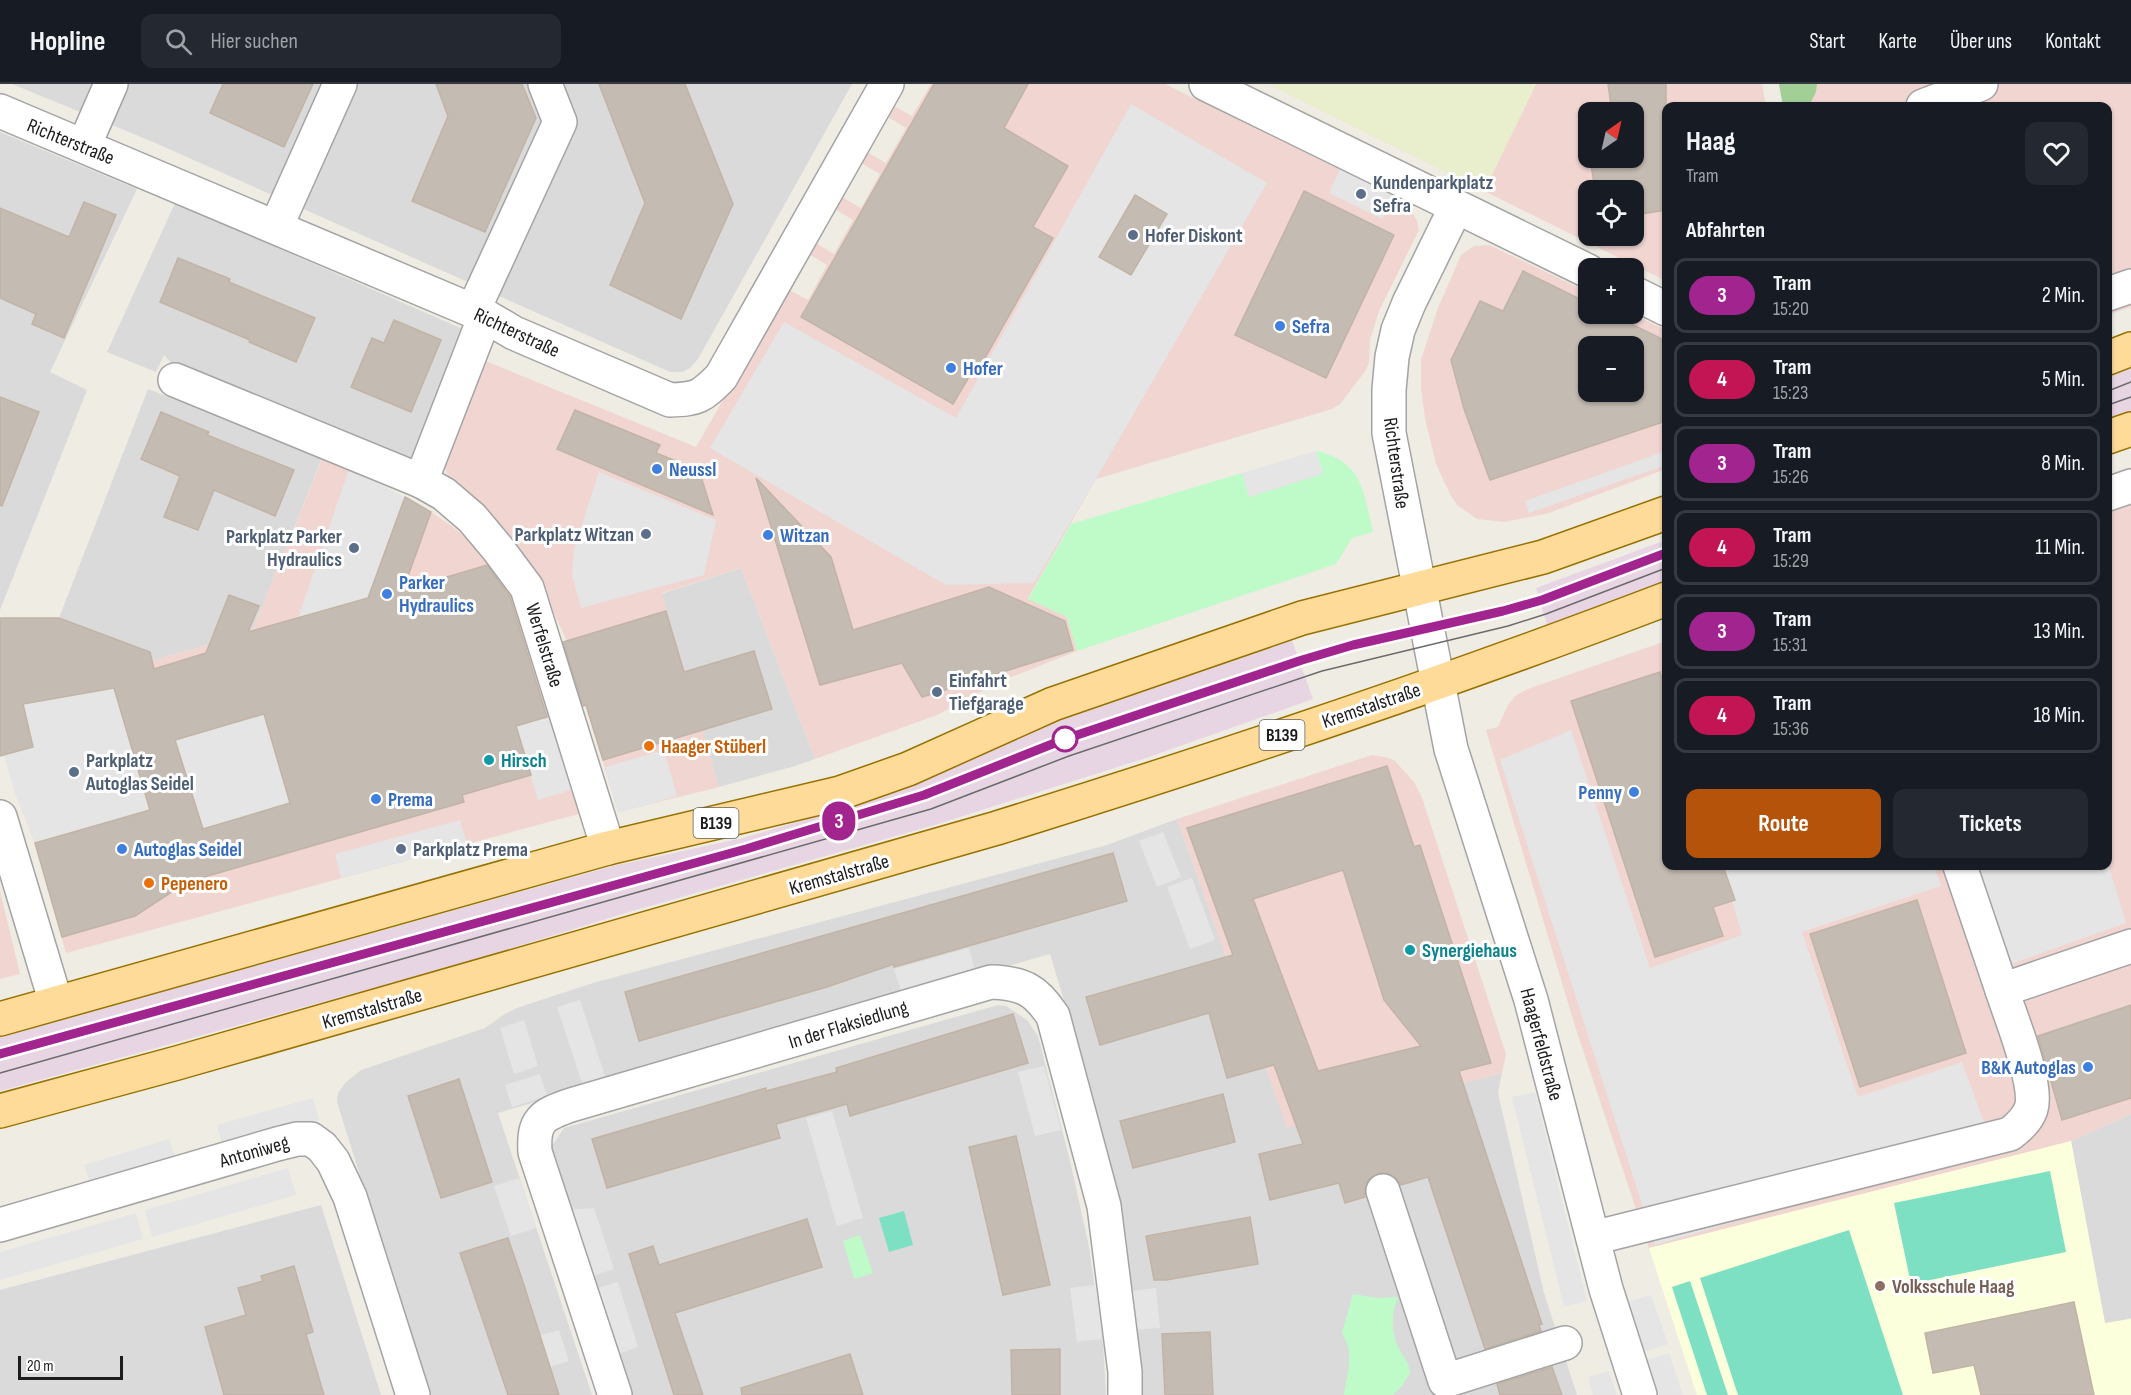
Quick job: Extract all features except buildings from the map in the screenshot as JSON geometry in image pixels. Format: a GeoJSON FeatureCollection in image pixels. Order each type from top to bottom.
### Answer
{"type":"FeatureCollection","features":[{"type":"Feature","properties":{"kind":"main road"},"geometry":{"type":"LineString","coordinates":[[2112,356],[2131,349]]}},
{"type":"Feature","properties":{"kind":"main road"},"geometry":{"type":"LineString","coordinates":[[2112,436],[2131,429]]}},
{"type":"Feature","properties":{"kind":"main road","name":"B139"},"geometry":{"type":"LineString","coordinates":[[0,1019],[608,848],[840,793],[908,769],[1053,704],[1302,618],[1543,557],[1662,514]]}},
{"type":"Feature","properties":{"kind":"main road","name":"Kremstalstraße"},"geometry":{"type":"LineString","coordinates":[[0,1111],[200,1057],[957,841],[1126,788],[1566,637],[1662,601]]}},
{"type":"Feature","properties":{"kind":"street"},"geometry":{"type":"LineString","coordinates":[[84,146],[111,84]]}},
{"type":"Feature","properties":{"kind":"street"},"geometry":{"type":"LineString","coordinates":[[276,227],[340,84]]}},
{"type":"Feature","properties":{"kind":"street"},"geometry":{"type":"LineString","coordinates":[[421,482],[479,314],[560,122],[545,84]]}},
{"type":"Feature","properties":{"kind":"street","name":"Richterstraße"},"geometry":{"type":"LineString","coordinates":[[0,111],[479,314],[514,333],[670,400],[694,399],[721,377],[887,84]]}},
{"type":"Feature","properties":{"kind":"street"},"geometry":{"type":"LineString","coordinates":[[1206,84],[1578,266]]}},
{"type":"Feature","properties":{"kind":"street"},"geometry":{"type":"LineString","coordinates":[[1934,102],[1981,84]]}},
{"type":"Feature","properties":{"kind":"street","name":"Richterstraße"},"geometry":{"type":"LineString","coordinates":[[1419,589],[1389,433],[1392,357],[1398,330],[1409,303],[1456,207]]}},
{"type":"Feature","properties":{"kind":"street"},"geometry":{"type":"LineString","coordinates":[[2112,293],[2131,286]]}},
{"type":"Feature","properties":{"kind":"street"},"geometry":{"type":"LineString","coordinates":[[1644,298],[1662,307]]}},
{"type":"Feature","properties":{"kind":"street","name":"Werfelstraße"},"geometry":{"type":"LineString","coordinates":[[175,380],[421,482],[444,494],[472,518],[527,588],[608,848]]}},
{"type":"Feature","properties":{"kind":"street"},"geometry":{"type":"LineString","coordinates":[[2112,493],[2131,486]]}},
{"type":"Feature","properties":{"kind":"street","name":"Haagerfeldstraße"},"geometry":{"type":"LineString","coordinates":[[1419,589],[1451,749],[1531,1000],[1606,1289],[1640,1395]]}},
{"type":"Feature","properties":{"kind":"street"},"geometry":{"type":"LineString","coordinates":[[0,817],[56,1003]]}},
{"type":"Feature","properties":{"kind":"street"},"geometry":{"type":"LineString","coordinates":[[1593,1238],[2010,1134],[2023,1123],[2031,1108],[2033,1091],[1961,870]]}},
{"type":"Feature","properties":{"kind":"street"},"geometry":{"type":"LineString","coordinates":[[2002,990],[2131,946]]}},
{"type":"Feature","properties":{"kind":"street","name":"In der Flaksiedlung"},"geometry":{"type":"LineString","coordinates":[[615,1395],[535,1152],[534,1135],[538,1122],[550,1113],[571,1106],[991,981],[1008,982],[1028,988],[1043,1000],[1053,1016],[1104,1206],[1123,1354],[1125,1395]]}},
{"type":"Feature","properties":{"kind":"street","name":"Antoniweg"},"geometry":{"type":"LineString","coordinates":[[0,1225],[277,1144],[297,1139],[311,1139],[333,1161],[350,1197],[413,1395]]}},
{"type":"Feature","properties":{"kind":"street"},"geometry":{"type":"LineString","coordinates":[[1383,1191],[1448,1388],[1565,1342]]}},
{"type":"Feature","properties":{"kind":"shaded area"},"geometry":{"type":"Polygon","coordinates":[[[12,84],[852,84],[698,359],[690,368],[682,372],[670,372],[153,142],[12,84]]]}},
{"type":"Feature","properties":{"kind":"shaded area"},"geometry":{"type":"Polygon","coordinates":[[[931,84],[1165,84],[1398,198],[1411,210],[1419,230],[1379,311],[1370,340],[1369,362],[1366,370],[1340,404],[1332,409],[1096,479],[1028,598],[1067,617],[1077,651],[999,682],[937,715],[815,759],[741,568],[662,593],[719,787],[618,812],[567,641],[542,588],[451,481],[445,469],[444,458],[483,360],[696,447],[787,289],[808,300],[827,265],[807,253],[814,242],[834,254],[853,220],[833,208],[840,196],[861,208],[880,174],[859,162],[865,151],[886,163],[906,128],[885,115],[892,105],[912,116],[931,84]]]}},
{"type":"Feature","properties":{"kind":"shaded area"},"geometry":{"type":"Polygon","coordinates":[[[1267,84],[1536,84],[1484,191],[1267,84]]]}},
{"type":"Feature","properties":{"kind":"shaded area"},"geometry":{"type":"Polygon","coordinates":[[[1536,84],[1762,84],[1765,102],[1662,102],[1662,279],[1644,270],[1644,258],[1619,258],[1595,246],[1644,246],[1644,180],[1578,180],[1578,237],[1484,191],[1536,84]]]}},
{"type":"Feature","properties":{"kind":"shaded area"},"geometry":{"type":"Polygon","coordinates":[[[1779,84],[2131,84],[2131,307],[2112,314],[2112,102],[1782,102],[1779,84]]]}},
{"type":"Feature","properties":{"kind":"shaded area"},"geometry":{"type":"Polygon","coordinates":[[[1131,104],[1267,183],[1034,583],[946,585],[710,448],[784,322],[956,418],[1131,104]]]}},
{"type":"Feature","properties":{"kind":"shaded area"},"geometry":{"type":"Polygon","coordinates":[[[0,132],[137,189],[50,372],[87,390],[0,610],[0,132]]]}},
{"type":"Feature","properties":{"kind":"shaded area","name":"Kundenparkplatz Sefra"},"geometry":{"type":"Polygon","coordinates":[[[1340,169],[1394,196],[1382,219],[1329,193],[1340,169]]]}},
{"type":"Feature","properties":{"kind":"shaded area"},"geometry":{"type":"Polygon","coordinates":[[[175,203],[465,330],[412,462],[172,364],[164,355],[156,372],[107,352],[175,203]]]}},
{"type":"Feature","properties":{"kind":"shaded area"},"geometry":{"type":"Polygon","coordinates":[[[1489,245],[1578,287],[1578,324],[1644,324],[1644,320],[1662,328],[1662,470],[1546,514],[1503,522],[1477,519],[1457,505],[1436,464],[1425,418],[1421,388],[1421,360],[1438,308],[1461,255],[1474,246],[1489,245]]]}},
{"type":"Feature","properties":{"kind":"shaded area"},"geometry":{"type":"Polygon","coordinates":[[[2131,368],[2131,411],[2112,418],[2112,375],[2131,368]]]}},
{"type":"Feature","properties":{"kind":"shaded area"},"geometry":{"type":"Polygon","coordinates":[[[148,389],[322,458],[252,632],[152,661],[149,652],[59,618],[148,389]]]}},
{"type":"Feature","properties":{"kind":"shaded area"},"geometry":{"type":"Polygon","coordinates":[[[1316,451],[1323,474],[1249,497],[1242,473],[1316,451]]]}},
{"type":"Feature","properties":{"kind":"shaded area"},"geometry":{"type":"Polygon","coordinates":[[[1662,452],[1662,466],[1529,513],[1525,501],[1662,452]]]}},
{"type":"Feature","properties":{"kind":"shaded area"},"geometry":{"type":"Polygon","coordinates":[[[322,459],[349,469],[431,512],[496,563],[512,586],[582,813],[66,953],[35,843],[14,790],[0,618],[59,618],[150,652],[152,661],[252,632],[322,459]]]}},
{"type":"Feature","properties":{"kind":"shaded area"},"geometry":{"type":"Polygon","coordinates":[[[2131,467],[2131,1114],[2071,1141],[1649,1248],[1575,1026],[1486,730],[1498,727],[1508,705],[1515,696],[1528,689],[1662,642],[1662,870],[2112,870],[2112,474],[2131,467]]]}},
{"type":"Feature","properties":{"kind":"shaded area","name":"Parkplatz Parker Hydraulics"},"geometry":{"type":"Polygon","coordinates":[[[349,469],[405,497],[368,598],[298,618],[349,469]]]}},
{"type":"Feature","properties":{"kind":"shaded area","name":"Parkplatz Witzan"},"geometry":{"type":"Polygon","coordinates":[[[599,472],[716,520],[704,575],[581,608],[572,575],[574,549],[599,472]]]}},
{"type":"Feature","properties":{"kind":"shaded area"},"geometry":{"type":"Polygon","coordinates":[[[1662,541],[1662,582],[1547,625],[1536,588],[1662,541]]]}},
{"type":"Feature","properties":{"kind":"shaded area"},"geometry":{"type":"Polygon","coordinates":[[[741,568],[815,759],[719,787],[661,594],[741,568]]]}},
{"type":"Feature","properties":{"kind":"shaded area"},"geometry":{"type":"Polygon","coordinates":[[[1291,638],[1313,699],[1146,758],[938,824],[629,912],[467,962],[0,1091],[0,1037],[613,866],[743,838],[868,801],[919,783],[1043,725],[1291,638]]]}},
{"type":"Feature","properties":{"kind":"shaded area","name":"Parkplatz Autoglas Seidel"},"geometry":{"type":"Polygon","coordinates":[[[114,688],[150,810],[35,843],[14,790],[4,755],[33,747],[23,704],[114,688]]]}},
{"type":"Feature","properties":{"kind":"shaded area"},"geometry":{"type":"Polygon","coordinates":[[[264,714],[290,803],[202,829],[175,740],[264,714]]]}},
{"type":"Feature","properties":{"kind":"shaded area"},"geometry":{"type":"Polygon","coordinates":[[[552,715],[574,789],[538,800],[516,726],[552,715]]]}},
{"type":"Feature","properties":{"kind":"shaded area"},"geometry":{"type":"Polygon","coordinates":[[[1571,730],[1650,968],[1742,935],[1723,870],[1935,870],[1941,886],[1802,932],[1858,1097],[1962,1062],[1993,1147],[1655,1245],[1500,760],[1571,730]]]}},
{"type":"Feature","properties":{"kind":"shaded area"},"geometry":{"type":"Polygon","coordinates":[[[664,750],[677,796],[618,813],[605,767],[664,750]]]}},
{"type":"Feature","properties":{"kind":"shaded area"},"geometry":{"type":"Polygon","coordinates":[[[1372,755],[1394,760],[1414,782],[1422,798],[1506,1054],[1502,1073],[1287,1128],[1177,819],[1372,755]]]}},
{"type":"Feature","properties":{"kind":"shaded area"},"geometry":{"type":"Polygon","coordinates":[[[1177,819],[1287,1127],[1502,1073],[1498,1093],[1544,1293],[1577,1395],[1141,1395],[1139,1349],[1129,1272],[1112,1183],[1050,954],[498,1113],[592,1395],[429,1395],[337,1102],[338,1093],[346,1082],[361,1070],[485,1028],[517,1008],[593,983],[1107,845],[1177,819]]]}},
{"type":"Feature","properties":{"kind":"shaded area","name":"Parkplatz Prema"},"geometry":{"type":"Polygon","coordinates":[[[460,820],[467,844],[341,878],[335,854],[460,820]]]}},
{"type":"Feature","properties":{"kind":"shaded area"},"geometry":{"type":"Polygon","coordinates":[[[1163,832],[1181,877],[1157,887],[1139,841],[1163,832]]]}},
{"type":"Feature","properties":{"kind":"shaded area"},"geometry":{"type":"Polygon","coordinates":[[[1976,870],[2110,870],[2126,923],[2008,965],[1976,870]]]}},
{"type":"Feature","properties":{"kind":"shaded area"},"geometry":{"type":"Polygon","coordinates":[[[1192,878],[1215,940],[1190,949],[1167,887],[1192,878]]]}},
{"type":"Feature","properties":{"kind":"shaded area"},"geometry":{"type":"Polygon","coordinates":[[[0,891],[20,974],[0,979],[0,891]]]}},
{"type":"Feature","properties":{"kind":"shaded area"},"geometry":{"type":"Polygon","coordinates":[[[969,948],[976,974],[902,994],[894,969],[969,948]]]}},
{"type":"Feature","properties":{"kind":"shaded area"},"geometry":{"type":"Polygon","coordinates":[[[580,1000],[606,1079],[583,1086],[557,1007],[580,1000]]]}},
{"type":"Feature","properties":{"kind":"shaded area"},"geometry":{"type":"Polygon","coordinates":[[[998,1005],[1006,1006],[1027,1020],[1038,1036],[1089,1247],[1103,1344],[1106,1395],[627,1395],[548,1146],[554,1143],[564,1128],[998,1005]]]}},
{"type":"Feature","properties":{"kind":"shaded area"},"geometry":{"type":"Polygon","coordinates":[[[524,1020],[538,1066],[514,1074],[500,1028],[524,1020]]]}},
{"type":"Feature","properties":{"kind":"shaded area"},"geometry":{"type":"Polygon","coordinates":[[[1044,1066],[1061,1130],[1035,1136],[1018,1072],[1044,1066]]]}},
{"type":"Feature","properties":{"kind":"shaded area"},"geometry":{"type":"Polygon","coordinates":[[[540,1074],[547,1096],[512,1107],[505,1085],[540,1074]]]}},
{"type":"Feature","properties":{"kind":"shaded area"},"geometry":{"type":"Polygon","coordinates":[[[1535,1092],[1587,1301],[1564,1307],[1512,1097],[1535,1092]]]}},
{"type":"Feature","properties":{"kind":"shaded area"},"geometry":{"type":"Polygon","coordinates":[[[313,1098],[319,1120],[223,1147],[217,1125],[313,1098]]]}},
{"type":"Feature","properties":{"kind":"shaded area"},"geometry":{"type":"Polygon","coordinates":[[[832,1111],[863,1218],[837,1226],[806,1118],[832,1111]]]}},
{"type":"Feature","properties":{"kind":"shaded area"},"geometry":{"type":"Polygon","coordinates":[[[2131,1114],[2131,1318],[2105,1324],[2071,1141],[2131,1114]]]}},
{"type":"Feature","properties":{"kind":"shaded area"},"geometry":{"type":"Polygon","coordinates":[[[169,1139],[176,1159],[91,1186],[84,1165],[169,1139]]]}},
{"type":"Feature","properties":{"kind":"shaded area","name":"Volksschule Haag"},"geometry":{"type":"Polygon","coordinates":[[[2071,1141],[2105,1323],[2131,1319],[2131,1395],[1697,1395],[1649,1248],[2071,1141]]]}},
{"type":"Feature","properties":{"kind":"shaded area"},"geometry":{"type":"Polygon","coordinates":[[[288,1168],[296,1195],[152,1237],[145,1210],[288,1168]]]}},
{"type":"Feature","properties":{"kind":"shaded area"},"geometry":{"type":"Polygon","coordinates":[[[519,1178],[536,1228],[511,1236],[494,1186],[519,1178]]]}},
{"type":"Feature","properties":{"kind":"shaded area"},"geometry":{"type":"Polygon","coordinates":[[[321,1205],[381,1395],[0,1395],[0,1290],[321,1205]]]}},
{"type":"Feature","properties":{"kind":"shaded area"},"geometry":{"type":"Polygon","coordinates":[[[594,1208],[614,1269],[590,1277],[568,1210],[594,1208]]]}},
{"type":"Feature","properties":{"kind":"shaded area"},"geometry":{"type":"Polygon","coordinates":[[[136,1213],[143,1239],[0,1280],[0,1252],[136,1213]]]}},
{"type":"Feature","properties":{"kind":"shaded area"},"geometry":{"type":"Polygon","coordinates":[[[618,1282],[638,1347],[615,1355],[594,1289],[618,1282]]]}},
{"type":"Feature","properties":{"kind":"shaded area"},"geometry":{"type":"Polygon","coordinates":[[[1095,1285],[1102,1339],[1077,1342],[1070,1288],[1095,1285]]]}},
{"type":"Feature","properties":{"kind":"shaded area"},"geometry":{"type":"Polygon","coordinates":[[[1156,1288],[1160,1328],[1136,1330],[1132,1291],[1156,1288]]]}},
{"type":"Feature","properties":{"kind":"shaded area"},"geometry":{"type":"Polygon","coordinates":[[[1651,1295],[1668,1344],[1644,1352],[1627,1302],[1651,1295]]]}},
{"type":"Feature","properties":{"kind":"shaded area"},"geometry":{"type":"Polygon","coordinates":[[[559,1330],[569,1361],[535,1371],[525,1340],[559,1330]]]}},
{"type":"Feature","properties":{"kind":"shaded area"},"geometry":{"type":"Polygon","coordinates":[[[1669,1353],[1683,1395],[1659,1395],[1647,1360],[1669,1353]]]}},
{"type":"Feature","properties":{"kind":"shaded area"},"geometry":{"type":"Polygon","coordinates":[[[1609,1371],[1617,1395],[1593,1395],[1588,1377],[1609,1371]]]}},
{"type":"Feature","properties":{"kind":"green space"},"geometry":{"type":"Polygon","coordinates":[[[1779,84],[1817,84],[1811,102],[1782,102],[1779,84]]]}},
{"type":"Feature","properties":{"kind":"green space"},"geometry":{"type":"Polygon","coordinates":[[[1316,451],[1331,455],[1352,470],[1363,492],[1373,532],[1352,538],[1336,564],[1077,651],[1067,617],[1028,599],[1071,524],[1242,473],[1249,497],[1323,473],[1316,451]]]}},
{"type":"Feature","properties":{"kind":"green space"},"geometry":{"type":"Polygon","coordinates":[[[2050,1171],[2066,1252],[1911,1284],[1894,1203],[2050,1171]]]}},
{"type":"Feature","properties":{"kind":"green space"},"geometry":{"type":"Polygon","coordinates":[[[904,1211],[913,1245],[889,1252],[879,1218],[904,1211]]]}},
{"type":"Feature","properties":{"kind":"green space"},"geometry":{"type":"Polygon","coordinates":[[[1849,1230],[1903,1395],[1738,1395],[1700,1278],[1849,1230]]]}},
{"type":"Feature","properties":{"kind":"green space"},"geometry":{"type":"Polygon","coordinates":[[[860,1235],[873,1273],[854,1279],[843,1241],[860,1235]]]}},
{"type":"Feature","properties":{"kind":"green space"},"geometry":{"type":"Polygon","coordinates":[[[1690,1281],[1728,1395],[1707,1395],[1672,1287],[1690,1281]]]}},
{"type":"Feature","properties":{"kind":"green space"},"geometry":{"type":"Polygon","coordinates":[[[1353,1294],[1377,1298],[1398,1297],[1394,1311],[1393,1331],[1410,1373],[1393,1395],[1344,1395],[1349,1348],[1342,1333],[1353,1294]]]}},
{"type":"Feature","properties":{"kind":"tram line"},"geometry":{"type":"LineString","coordinates":[[2112,389],[2131,382]]}},
{"type":"Feature","properties":{"kind":"tram line"},"geometry":{"type":"LineString","coordinates":[[2112,404],[2131,397]]}},
{"type":"Feature","properties":{"kind":"tram line"},"geometry":{"type":"LineString","coordinates":[[0,1054],[746,849],[924,795],[1065,739],[1289,664],[1353,645],[1542,600],[1662,555]]}},
{"type":"Feature","properties":{"kind":"tram line","name":"3"},"geometry":{"type":"LineString","coordinates":[[0,1054],[746,849],[924,795],[1065,739],[1302,660],[1353,645],[1542,600],[1662,555]]}},
{"type":"Feature","properties":{"kind":"tram line"},"geometry":{"type":"LineString","coordinates":[[0,1073],[931,809],[1069,756],[1322,671],[1508,626],[1546,614],[1662,570]]}},
{"type":"Feature","properties":{"kind":"place","name":"Kundenparkplatz Sefra"},"geometry":{"type":"Point","coordinates":[1361,194]}},
{"type":"Feature","properties":{"kind":"place","name":"Hofer Diskont"},"geometry":{"type":"Point","coordinates":[1133,235]}},
{"type":"Feature","properties":{"kind":"place","name":"Sefra"},"geometry":{"type":"Point","coordinates":[1280,326]}},
{"type":"Feature","properties":{"kind":"place","name":"Hofer"},"geometry":{"type":"Point","coordinates":[951,368]}},
{"type":"Feature","properties":{"kind":"place","name":"Neussl"},"geometry":{"type":"Point","coordinates":[657,469]}},
{"type":"Feature","properties":{"kind":"place","name":"Parkplatz Witzan"},"geometry":{"type":"Point","coordinates":[646,534]}},
{"type":"Feature","properties":{"kind":"place","name":"Witzan"},"geometry":{"type":"Point","coordinates":[768,535]}},
{"type":"Feature","properties":{"kind":"place","name":"Parkplatz Parker Hydraulics"},"geometry":{"type":"Point","coordinates":[354,548]}},
{"type":"Feature","properties":{"kind":"place","name":"Parker Hydraulics"},"geometry":{"type":"Point","coordinates":[387,594]}},
{"type":"Feature","properties":{"kind":"place","name":"Einfahrt Tiefgarage"},"geometry":{"type":"Point","coordinates":[937,692]}},
{"type":"Feature","properties":{"kind":"place","name":"Haager Stüberl"},"geometry":{"type":"Point","coordinates":[649,746]}},
{"type":"Feature","properties":{"kind":"place","name":"Hirsch"},"geometry":{"type":"Point","coordinates":[489,760]}},
{"type":"Feature","properties":{"kind":"place","name":"Parkplatz Autoglas Seidel"},"geometry":{"type":"Point","coordinates":[74,772]}},
{"type":"Feature","properties":{"kind":"place","name":"Penny"},"geometry":{"type":"Point","coordinates":[1634,792]}},
{"type":"Feature","properties":{"kind":"place","name":"Prema"},"geometry":{"type":"Point","coordinates":[376,799]}},
{"type":"Feature","properties":{"kind":"place","name":"Autoglas Seidel"},"geometry":{"type":"Point","coordinates":[122,849]}},
{"type":"Feature","properties":{"kind":"place","name":"Parkplatz Prema"},"geometry":{"type":"Point","coordinates":[401,849]}},
{"type":"Feature","properties":{"kind":"place","name":"Pepenero"},"geometry":{"type":"Point","coordinates":[149,883]}},
{"type":"Feature","properties":{"kind":"place","name":"Synergiehaus"},"geometry":{"type":"Point","coordinates":[1410,950]}},
{"type":"Feature","properties":{"kind":"place","name":"B&K Autoglas"},"geometry":{"type":"Point","coordinates":[2088,1067]}},
{"type":"Feature","properties":{"kind":"place","name":"Volksschule Haag"},"geometry":{"type":"Point","coordinates":[1880,1286]}}]}
